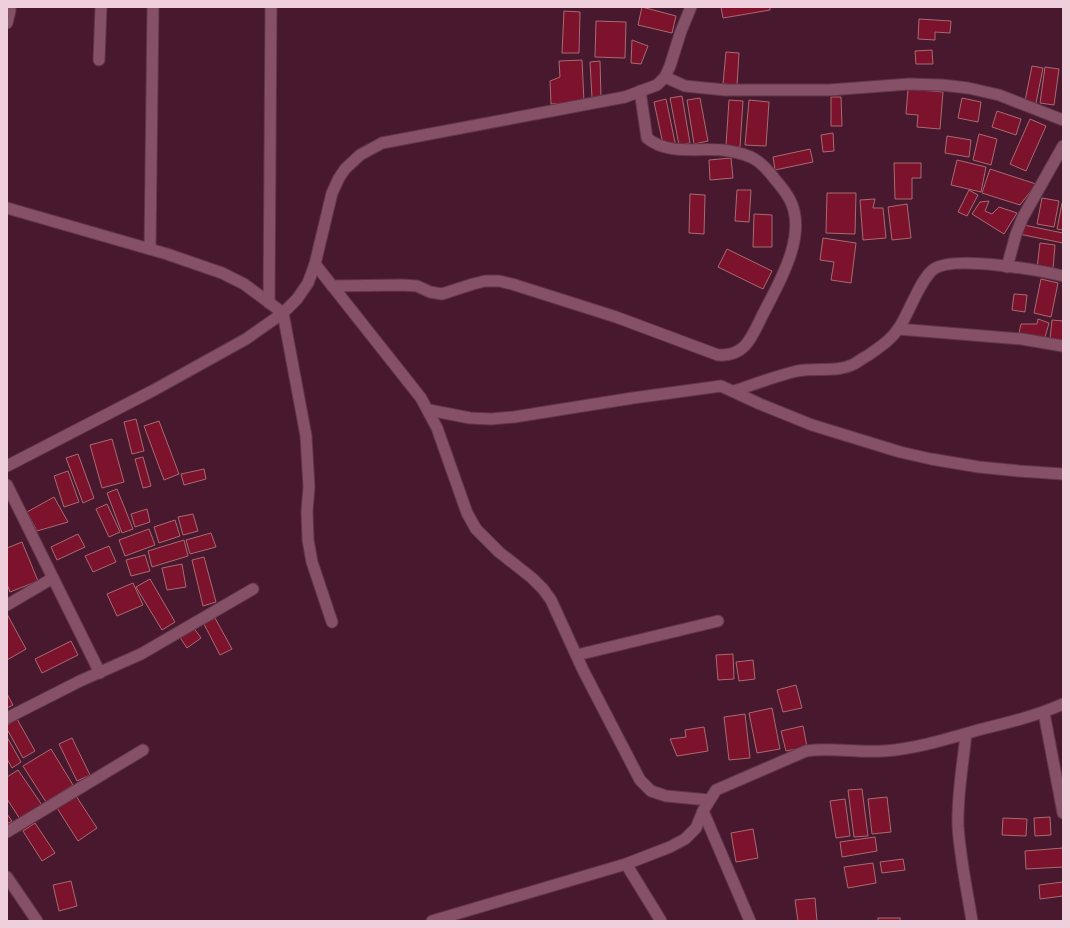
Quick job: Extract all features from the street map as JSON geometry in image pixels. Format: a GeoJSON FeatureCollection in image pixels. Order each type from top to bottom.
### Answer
{"type":"FeatureCollection","features":[{"type":"Feature","properties":{"kind":"street"},"geometry":{"type":"LineString","coordinates":[[7,23],[10,7]]}},
{"type":"Feature","properties":{"kind":"street"},"geometry":{"type":"LineString","coordinates":[[99,60],[101,7]]}},
{"type":"Feature","properties":{"kind":"street"},"geometry":{"type":"LineString","coordinates":[[150,249],[153,7]]}},
{"type":"Feature","properties":{"kind":"street"},"geometry":{"type":"LineString","coordinates":[[269,303],[271,7]]}},
{"type":"Feature","properties":{"kind":"street"},"geometry":{"type":"LineString","coordinates":[[7,466],[160,387],[246,339],[283,313],[297,299],[308,283],[315,264],[332,193],[345,169],[360,155],[382,143],[625,97],[657,85],[665,77],[670,66],[681,30],[691,7]]}},
{"type":"Feature","properties":{"kind":"street"},"geometry":{"type":"LineString","coordinates":[[665,77],[685,86],[725,90],[829,90],[909,84],[942,85],[968,88],[1000,95],[1063,120]]}},
{"type":"Feature","properties":{"kind":"street"},"geometry":{"type":"LineString","coordinates":[[332,286],[417,286],[430,292],[442,294],[473,284],[499,281],[616,317],[718,355],[728,356],[738,352],[749,342],[781,278],[793,246],[796,230],[795,217],[791,201],[782,186],[763,164],[749,155],[728,151],[667,149],[652,142],[648,138],[640,91]]}},
{"type":"Feature","properties":{"kind":"street"},"geometry":{"type":"LineString","coordinates":[[1007,266],[1016,234],[1023,217],[1063,146]]}},
{"type":"Feature","properties":{"kind":"street"},"geometry":{"type":"LineString","coordinates":[[7,208],[150,249],[222,273],[244,284],[283,313],[306,436],[309,487],[307,512],[308,540],[312,562],[332,622]]}},
{"type":"Feature","properties":{"kind":"street"},"geometry":{"type":"LineString","coordinates":[[315,264],[428,410],[437,428],[467,513],[476,529],[499,552],[532,578],[551,600],[640,780],[651,791],[666,796],[709,800]]}},
{"type":"Feature","properties":{"kind":"street"},"geometry":{"type":"LineString","coordinates":[[734,391],[798,371],[843,369],[855,364],[886,343],[898,329],[924,280],[934,269],[945,265],[970,264],[1007,266],[1063,276]]}},
{"type":"Feature","properties":{"kind":"street"},"geometry":{"type":"LineString","coordinates":[[898,329],[1022,339],[1063,346]]}},
{"type":"Feature","properties":{"kind":"street"},"geometry":{"type":"LineString","coordinates":[[428,410],[470,418],[507,418],[721,386],[812,425],[900,452],[931,459],[979,466],[1063,474]]}},
{"type":"Feature","properties":{"kind":"street"},"geometry":{"type":"LineString","coordinates":[[7,485],[100,672]]}},
{"type":"Feature","properties":{"kind":"street"},"geometry":{"type":"LineString","coordinates":[[7,605],[53,578]]}},
{"type":"Feature","properties":{"kind":"street"},"geometry":{"type":"LineString","coordinates":[[7,718],[80,681],[141,654],[253,589]]}},
{"type":"Feature","properties":{"kind":"street"},"geometry":{"type":"LineString","coordinates":[[577,655],[718,621]]}},
{"type":"Feature","properties":{"kind":"street"},"geometry":{"type":"LineString","coordinates":[[432,921],[626,864],[670,847],[685,839],[696,828],[703,811],[716,790],[806,751],[820,749],[862,752],[897,750],[966,734],[1044,713],[1063,704]]}},
{"type":"Feature","properties":{"kind":"street"},"geometry":{"type":"LineString","coordinates":[[1044,713],[1063,813]]}},
{"type":"Feature","properties":{"kind":"street"},"geometry":{"type":"LineString","coordinates":[[966,734],[958,807],[958,826],[972,921]]}},
{"type":"Feature","properties":{"kind":"street"},"geometry":{"type":"LineString","coordinates":[[7,832],[143,750]]}},
{"type":"Feature","properties":{"kind":"street"},"geometry":{"type":"LineString","coordinates":[[703,811],[750,921]]}},
{"type":"Feature","properties":{"kind":"street"},"geometry":{"type":"LineString","coordinates":[[626,864],[661,921]]}},
{"type":"Feature","properties":{"kind":"street"},"geometry":{"type":"LineString","coordinates":[[7,877],[37,921]]}},
{"type":"Feature","properties":{"kind":"building"},"geometry":{"type":"Polygon","coordinates":[[[642,7],[676,16],[672,33],[638,25],[642,7]]]}},
{"type":"Feature","properties":{"kind":"building"},"geometry":{"type":"Polygon","coordinates":[[[721,7],[770,7],[770,10],[723,18],[721,7]]]}},
{"type":"Feature","properties":{"kind":"building"},"geometry":{"type":"Polygon","coordinates":[[[564,11],[580,12],[579,53],[562,53],[564,11]]]}},
{"type":"Feature","properties":{"kind":"building"},"geometry":{"type":"Polygon","coordinates":[[[919,19],[951,21],[950,33],[935,32],[935,40],[918,39],[919,19]]]}},
{"type":"Feature","properties":{"kind":"building"},"geometry":{"type":"Polygon","coordinates":[[[596,21],[626,22],[625,58],[595,57],[596,21]]]}},
{"type":"Feature","properties":{"kind":"building"},"geometry":{"type":"Polygon","coordinates":[[[632,40],[648,46],[641,64],[631,63],[632,40]]]}},
{"type":"Feature","properties":{"kind":"building"},"geometry":{"type":"Polygon","coordinates":[[[932,50],[933,64],[916,64],[915,51],[932,50]]]}},
{"type":"Feature","properties":{"kind":"building"},"geometry":{"type":"Polygon","coordinates":[[[726,52],[739,53],[737,85],[723,84],[726,52]]]}},
{"type":"Feature","properties":{"kind":"building"},"geometry":{"type":"Polygon","coordinates":[[[582,60],[584,102],[551,104],[550,81],[560,77],[559,61],[582,60]]]}},
{"type":"Feature","properties":{"kind":"building"},"geometry":{"type":"Polygon","coordinates":[[[600,61],[601,98],[592,98],[590,62],[600,61]]]}},
{"type":"Feature","properties":{"kind":"building"},"geometry":{"type":"Polygon","coordinates":[[[1032,66],[1043,68],[1036,103],[1025,101],[1032,66]]]}},
{"type":"Feature","properties":{"kind":"building"},"geometry":{"type":"Polygon","coordinates":[[[1045,67],[1059,69],[1054,105],[1040,103],[1045,67]]]}},
{"type":"Feature","properties":{"kind":"building"},"geometry":{"type":"Polygon","coordinates":[[[908,89],[943,92],[940,129],[917,127],[918,115],[906,114],[908,89]]]}},
{"type":"Feature","properties":{"kind":"building"},"geometry":{"type":"Polygon","coordinates":[[[682,96],[690,143],[679,145],[670,98],[682,96]]]}},
{"type":"Feature","properties":{"kind":"building"},"geometry":{"type":"Polygon","coordinates":[[[831,97],[841,97],[842,126],[831,126],[831,97]]]}},
{"type":"Feature","properties":{"kind":"building"},"geometry":{"type":"Polygon","coordinates":[[[700,98],[708,141],[694,144],[687,100],[700,98]]]}},
{"type":"Feature","properties":{"kind":"building"},"geometry":{"type":"Polygon","coordinates":[[[962,98],[981,102],[978,122],[958,118],[962,98]]]}},
{"type":"Feature","properties":{"kind":"building"},"geometry":{"type":"Polygon","coordinates":[[[666,99],[676,147],[663,144],[654,102],[666,99]]]}},
{"type":"Feature","properties":{"kind":"building"},"geometry":{"type":"Polygon","coordinates":[[[729,100],[743,101],[740,147],[726,146],[729,100]]]}},
{"type":"Feature","properties":{"kind":"building"},"geometry":{"type":"Polygon","coordinates":[[[749,100],[769,102],[766,146],[745,145],[749,100]]]}},
{"type":"Feature","properties":{"kind":"building"},"geometry":{"type":"Polygon","coordinates":[[[997,111],[1021,119],[1016,135],[992,127],[997,111]]]}},
{"type":"Feature","properties":{"kind":"building"},"geometry":{"type":"Polygon","coordinates":[[[1030,119],[1046,126],[1026,171],[1010,164],[1030,119]]]}},
{"type":"Feature","properties":{"kind":"building"},"geometry":{"type":"Polygon","coordinates":[[[833,133],[834,151],[823,152],[821,135],[833,133]]]}},
{"type":"Feature","properties":{"kind":"building"},"geometry":{"type":"Polygon","coordinates":[[[979,134],[997,139],[991,165],[973,160],[979,134]]]}},
{"type":"Feature","properties":{"kind":"building"},"geometry":{"type":"Polygon","coordinates":[[[947,136],[971,140],[969,157],[945,153],[947,136]]]}},
{"type":"Feature","properties":{"kind":"building"},"geometry":{"type":"Polygon","coordinates":[[[810,149],[813,162],[775,170],[773,157],[810,149]]]}},
{"type":"Feature","properties":{"kind":"building"},"geometry":{"type":"Polygon","coordinates":[[[731,158],[733,178],[710,180],[709,160],[731,158]]]}},
{"type":"Feature","properties":{"kind":"building"},"geometry":{"type":"Polygon","coordinates":[[[957,160],[986,167],[981,192],[951,185],[957,160]]]}},
{"type":"Feature","properties":{"kind":"building"},"geometry":{"type":"Polygon","coordinates":[[[894,163],[921,163],[921,178],[912,178],[912,199],[895,199],[894,163]]]}},
{"type":"Feature","properties":{"kind":"building"},"geometry":{"type":"Polygon","coordinates":[[[990,169],[1036,184],[1020,205],[982,193],[990,169]]]}},
{"type":"Feature","properties":{"kind":"building"},"geometry":{"type":"Polygon","coordinates":[[[737,190],[751,190],[749,222],[735,221],[737,190]]]}},
{"type":"Feature","properties":{"kind":"building"},"geometry":{"type":"Polygon","coordinates":[[[969,190],[978,195],[967,216],[958,212],[969,190]]]}},
{"type":"Feature","properties":{"kind":"building"},"geometry":{"type":"Polygon","coordinates":[[[827,193],[856,193],[855,234],[826,233],[827,193]]]}},
{"type":"Feature","properties":{"kind":"building"},"geometry":{"type":"Polygon","coordinates":[[[690,194],[705,195],[704,234],[689,233],[690,194]]]}},
{"type":"Feature","properties":{"kind":"building"},"geometry":{"type":"Polygon","coordinates":[[[1042,198],[1059,201],[1054,227],[1037,224],[1042,198]]]}},
{"type":"Feature","properties":{"kind":"building"},"geometry":{"type":"Polygon","coordinates":[[[875,199],[873,208],[883,208],[886,238],[863,240],[860,200],[875,199]]]}},
{"type":"Feature","properties":{"kind":"building"},"geometry":{"type":"Polygon","coordinates":[[[989,201],[985,211],[992,214],[999,207],[1017,213],[1004,234],[972,214],[980,202],[989,201]]]}},
{"type":"Feature","properties":{"kind":"building"},"geometry":{"type":"Polygon","coordinates":[[[1063,203],[1063,230],[1057,229],[1063,203]]]}},
{"type":"Feature","properties":{"kind":"building"},"geometry":{"type":"Polygon","coordinates":[[[907,204],[911,238],[892,240],[888,207],[907,204]]]}},
{"type":"Feature","properties":{"kind":"building"},"geometry":{"type":"Polygon","coordinates":[[[754,214],[772,215],[772,247],[753,247],[754,214]]]}},
{"type":"Feature","properties":{"kind":"building"},"geometry":{"type":"Polygon","coordinates":[[[1024,225],[1063,233],[1063,243],[1019,234],[1024,225]]]}},
{"type":"Feature","properties":{"kind":"building"},"geometry":{"type":"Polygon","coordinates":[[[823,238],[856,243],[851,283],[831,280],[834,262],[820,260],[823,238]]]}},
{"type":"Feature","properties":{"kind":"building"},"geometry":{"type":"Polygon","coordinates":[[[1040,243],[1055,245],[1053,269],[1037,268],[1040,243]]]}},
{"type":"Feature","properties":{"kind":"building"},"geometry":{"type":"Polygon","coordinates":[[[727,249],[772,271],[763,289],[718,267],[727,249]]]}},
{"type":"Feature","properties":{"kind":"building"},"geometry":{"type":"Polygon","coordinates":[[[1041,279],[1058,283],[1051,317],[1034,313],[1041,279]]]}},
{"type":"Feature","properties":{"kind":"building"},"geometry":{"type":"Polygon","coordinates":[[[1014,294],[1027,295],[1025,312],[1012,310],[1014,294]]]}},
{"type":"Feature","properties":{"kind":"building"},"geometry":{"type":"Polygon","coordinates":[[[1038,319],[1049,323],[1044,341],[1019,333],[1021,324],[1037,324],[1038,319]]]}},
{"type":"Feature","properties":{"kind":"building"},"geometry":{"type":"Polygon","coordinates":[[[1052,320],[1063,321],[1063,341],[1050,339],[1052,320]]]}},
{"type":"Feature","properties":{"kind":"building"},"geometry":{"type":"Polygon","coordinates":[[[136,419],[144,451],[132,454],[124,422],[136,419]]]}},
{"type":"Feature","properties":{"kind":"building"},"geometry":{"type":"Polygon","coordinates":[[[159,421],[179,474],[164,480],[144,426],[159,421]]]}},
{"type":"Feature","properties":{"kind":"building"},"geometry":{"type":"Polygon","coordinates":[[[112,439],[124,482],[102,488],[90,445],[112,439]]]}},
{"type":"Feature","properties":{"kind":"building"},"geometry":{"type":"Polygon","coordinates":[[[78,454],[94,498],[83,503],[66,458],[78,454]]]}},
{"type":"Feature","properties":{"kind":"building"},"geometry":{"type":"Polygon","coordinates":[[[143,457],[151,486],[143,488],[135,459],[143,457]]]}},
{"type":"Feature","properties":{"kind":"building"},"geometry":{"type":"Polygon","coordinates":[[[204,469],[206,479],[184,485],[181,474],[204,469]]]}},
{"type":"Feature","properties":{"kind":"building"},"geometry":{"type":"Polygon","coordinates":[[[68,471],[79,502],[64,507],[54,476],[68,471]]]}},
{"type":"Feature","properties":{"kind":"building"},"geometry":{"type":"Polygon","coordinates":[[[117,489],[133,529],[122,533],[107,493],[117,489]]]}},
{"type":"Feature","properties":{"kind":"building"},"geometry":{"type":"Polygon","coordinates":[[[54,497],[68,522],[37,531],[27,512],[54,497]]]}},
{"type":"Feature","properties":{"kind":"building"},"geometry":{"type":"Polygon","coordinates":[[[107,504],[120,532],[109,537],[96,509],[107,504]]]}},
{"type":"Feature","properties":{"kind":"building"},"geometry":{"type":"Polygon","coordinates":[[[147,509],[150,522],[135,527],[131,514],[147,509]]]}},
{"type":"Feature","properties":{"kind":"building"},"geometry":{"type":"Polygon","coordinates":[[[193,514],[198,531],[183,535],[178,517],[193,514]]]}},
{"type":"Feature","properties":{"kind":"building"},"geometry":{"type":"Polygon","coordinates":[[[175,520],[180,536],[159,543],[154,527],[175,520]]]}},
{"type":"Feature","properties":{"kind":"building"},"geometry":{"type":"Polygon","coordinates":[[[149,529],[155,545],[125,556],[119,540],[149,529]]]}},
{"type":"Feature","properties":{"kind":"building"},"geometry":{"type":"Polygon","coordinates":[[[211,533],[216,547],[190,554],[186,540],[211,533]]]}},
{"type":"Feature","properties":{"kind":"building"},"geometry":{"type":"Polygon","coordinates":[[[78,534],[85,547],[57,560],[51,547],[78,534]]]}},
{"type":"Feature","properties":{"kind":"building"},"geometry":{"type":"Polygon","coordinates":[[[184,540],[188,556],[152,567],[148,551],[184,540]]]}},
{"type":"Feature","properties":{"kind":"building"},"geometry":{"type":"Polygon","coordinates":[[[22,542],[38,581],[10,592],[7,584],[7,548],[22,542]]]}},
{"type":"Feature","properties":{"kind":"building"},"geometry":{"type":"Polygon","coordinates":[[[109,546],[116,562],[93,572],[85,556],[109,546]]]}},
{"type":"Feature","properties":{"kind":"building"},"geometry":{"type":"Polygon","coordinates":[[[145,555],[150,571],[131,576],[126,560],[145,555]]]}},
{"type":"Feature","properties":{"kind":"building"},"geometry":{"type":"Polygon","coordinates":[[[204,557],[216,602],[203,606],[192,560],[204,557]]]}},
{"type":"Feature","properties":{"kind":"building"},"geometry":{"type":"Polygon","coordinates":[[[182,564],[186,587],[167,590],[162,568],[182,564]]]}},
{"type":"Feature","properties":{"kind":"building"},"geometry":{"type":"Polygon","coordinates":[[[150,579],[175,622],[162,630],[136,587],[150,579]]]}},
{"type":"Feature","properties":{"kind":"building"},"geometry":{"type":"Polygon","coordinates":[[[133,583],[143,605],[117,616],[107,594],[133,583]]]}},
{"type":"Feature","properties":{"kind":"building"},"geometry":{"type":"Polygon","coordinates":[[[7,614],[26,649],[7,660],[7,614]]]}},
{"type":"Feature","properties":{"kind":"building"},"geometry":{"type":"Polygon","coordinates":[[[215,618],[232,649],[220,655],[204,624],[215,618]]]}},
{"type":"Feature","properties":{"kind":"building"},"geometry":{"type":"Polygon","coordinates":[[[193,627],[201,638],[187,648],[179,636],[193,627]]]}},
{"type":"Feature","properties":{"kind":"building"},"geometry":{"type":"Polygon","coordinates":[[[71,641],[78,655],[42,673],[35,659],[71,641]]]}},
{"type":"Feature","properties":{"kind":"building"},"geometry":{"type":"Polygon","coordinates":[[[733,654],[734,679],[718,680],[716,655],[733,654]]]}},
{"type":"Feature","properties":{"kind":"building"},"geometry":{"type":"Polygon","coordinates":[[[753,660],[755,679],[739,681],[736,662],[753,660]]]}},
{"type":"Feature","properties":{"kind":"building"},"geometry":{"type":"Polygon","coordinates":[[[796,685],[802,708],[783,712],[777,690],[796,685]]]}},
{"type":"Feature","properties":{"kind":"building"},"geometry":{"type":"Polygon","coordinates":[[[7,694],[13,705],[7,708],[7,694]]]}},
{"type":"Feature","properties":{"kind":"building"},"geometry":{"type":"Polygon","coordinates":[[[772,708],[780,749],[757,753],[749,713],[772,708]]]}},
{"type":"Feature","properties":{"kind":"building"},"geometry":{"type":"Polygon","coordinates":[[[745,714],[750,758],[729,760],[724,717],[745,714]]]}},
{"type":"Feature","properties":{"kind":"building"},"geometry":{"type":"Polygon","coordinates":[[[17,719],[35,751],[23,758],[7,729],[7,725],[17,719]]]}},
{"type":"Feature","properties":{"kind":"building"},"geometry":{"type":"Polygon","coordinates":[[[803,726],[807,747],[786,751],[781,731],[803,726]]]}},
{"type":"Feature","properties":{"kind":"building"},"geometry":{"type":"Polygon","coordinates":[[[704,727],[708,751],[677,756],[670,739],[686,737],[685,730],[704,727]]]}},
{"type":"Feature","properties":{"kind":"building"},"geometry":{"type":"Polygon","coordinates":[[[7,737],[21,762],[12,768],[7,759],[7,737]]]}},
{"type":"Feature","properties":{"kind":"building"},"geometry":{"type":"Polygon","coordinates":[[[72,738],[90,775],[77,781],[59,744],[72,738]]]}},
{"type":"Feature","properties":{"kind":"building"},"geometry":{"type":"Polygon","coordinates":[[[51,749],[73,785],[46,802],[23,766],[51,749]]]}},
{"type":"Feature","properties":{"kind":"building"},"geometry":{"type":"Polygon","coordinates":[[[18,770],[42,805],[20,819],[7,799],[7,777],[18,770]]]}},
{"type":"Feature","properties":{"kind":"building"},"geometry":{"type":"Polygon","coordinates":[[[862,789],[868,836],[854,837],[848,790],[862,789]]]}},
{"type":"Feature","properties":{"kind":"building"},"geometry":{"type":"Polygon","coordinates":[[[76,796],[97,828],[78,841],[57,808],[76,796]]]}},
{"type":"Feature","properties":{"kind":"building"},"geometry":{"type":"Polygon","coordinates":[[[887,797],[891,832],[872,834],[868,799],[887,797]]]}},
{"type":"Feature","properties":{"kind":"building"},"geometry":{"type":"Polygon","coordinates":[[[845,799],[850,836],[836,838],[830,801],[845,799]]]}},
{"type":"Feature","properties":{"kind":"building"},"geometry":{"type":"Polygon","coordinates":[[[7,814],[12,821],[7,824],[7,814]]]}},
{"type":"Feature","properties":{"kind":"building"},"geometry":{"type":"Polygon","coordinates":[[[1050,817],[1051,835],[1035,836],[1034,818],[1050,817]]]}},
{"type":"Feature","properties":{"kind":"building"},"geometry":{"type":"Polygon","coordinates":[[[1003,818],[1027,819],[1026,836],[1002,835],[1003,818]]]}},
{"type":"Feature","properties":{"kind":"building"},"geometry":{"type":"Polygon","coordinates":[[[35,823],[55,853],[42,861],[23,831],[35,823]]]}},
{"type":"Feature","properties":{"kind":"building"},"geometry":{"type":"Polygon","coordinates":[[[753,829],[758,858],[736,862],[731,833],[753,829]]]}},
{"type":"Feature","properties":{"kind":"building"},"geometry":{"type":"Polygon","coordinates":[[[875,837],[877,851],[842,857],[840,842],[875,837]]]}},
{"type":"Feature","properties":{"kind":"building"},"geometry":{"type":"Polygon","coordinates":[[[1063,848],[1063,867],[1026,869],[1025,851],[1063,848]]]}},
{"type":"Feature","properties":{"kind":"building"},"geometry":{"type":"Polygon","coordinates":[[[903,859],[905,870],[882,873],[880,862],[903,859]]]}},
{"type":"Feature","properties":{"kind":"building"},"geometry":{"type":"Polygon","coordinates":[[[873,863],[876,883],[848,888],[844,867],[873,863]]]}},
{"type":"Feature","properties":{"kind":"building"},"geometry":{"type":"Polygon","coordinates":[[[71,881],[77,906],[59,911],[53,885],[71,881]]]}},
{"type":"Feature","properties":{"kind":"building"},"geometry":{"type":"Polygon","coordinates":[[[1063,882],[1063,896],[1040,899],[1039,885],[1063,882]]]}},
{"type":"Feature","properties":{"kind":"building"},"geometry":{"type":"Polygon","coordinates":[[[815,898],[817,921],[798,921],[795,900],[815,898]]]}},
{"type":"Feature","properties":{"kind":"building"},"geometry":{"type":"Polygon","coordinates":[[[878,918],[900,918],[900,921],[878,921],[878,918]]]}}]}
